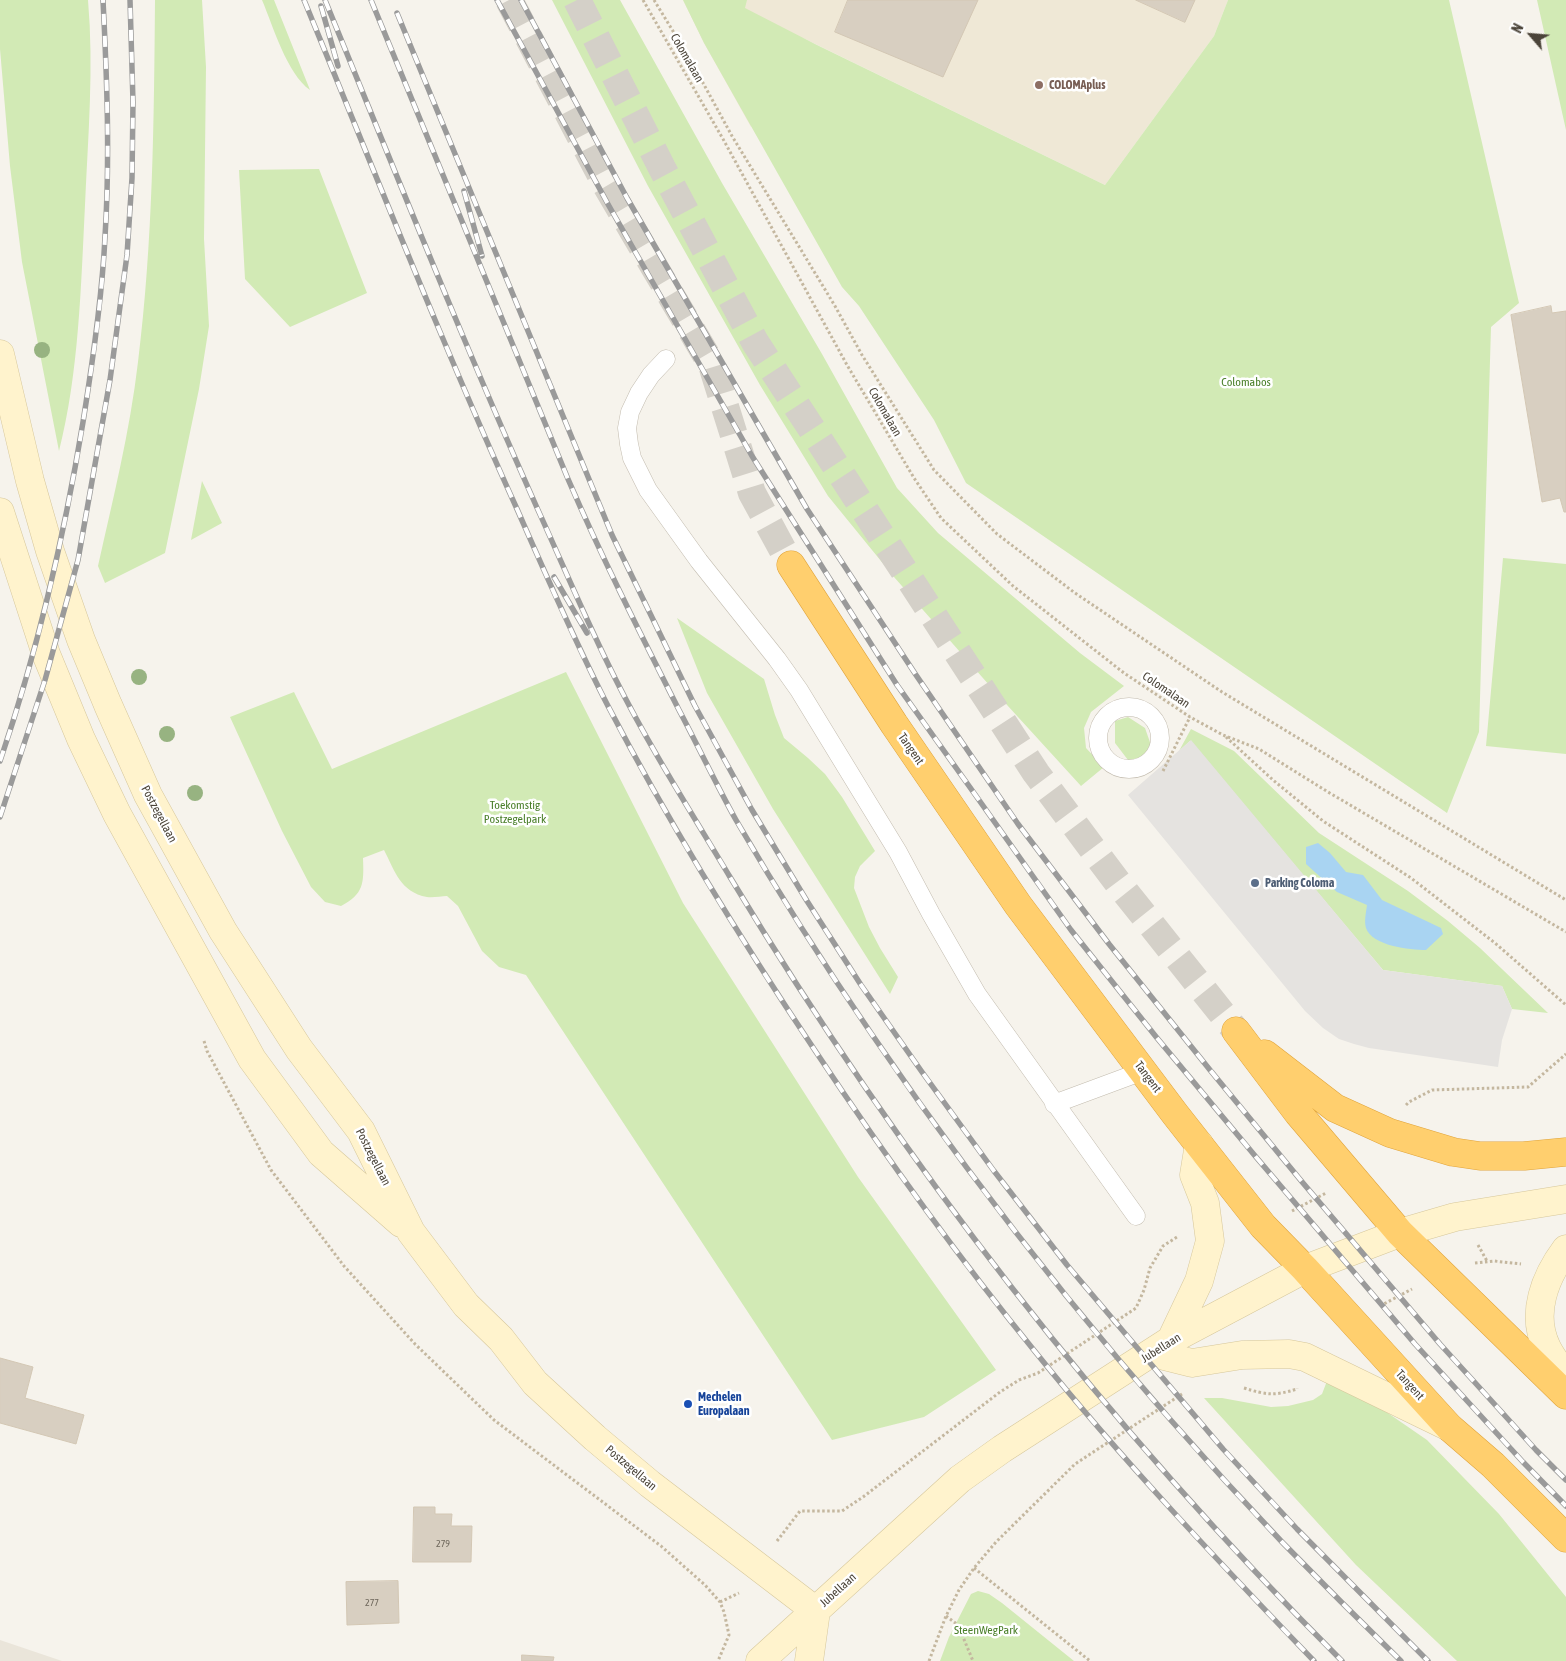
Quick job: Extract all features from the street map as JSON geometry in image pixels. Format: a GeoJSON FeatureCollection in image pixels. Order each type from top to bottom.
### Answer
{"type":"FeatureCollection","features":[{"type":"Feature","properties":{"kind":"highway","name":"Tangent"},"geometry":{"type":"LineString","coordinates":[[791,565],[894,724],[1018,905],[1198,1144],[1263,1226],[1305,1269],[1449,1427],[1493,1465],[1566,1538]]}},
{"type":"Feature","properties":{"kind":"highway"},"geometry":{"type":"LineString","coordinates":[[1566,1152],[1524,1156],[1480,1156],[1453,1152],[1390,1133],[1335,1108],[1238,1034],[1298,1113],[1400,1233],[1566,1395]]}},
{"type":"Feature","properties":{"kind":"main road","name":"Postzegellaan"},"geometry":{"type":"LineString","coordinates":[[0,354],[30,481],[50,551],[84,648],[148,795],[222,931],[299,1049],[361,1131],[411,1232],[466,1305],[500,1339],[535,1383],[595,1438],[650,1484],[816,1611]]}},
{"type":"Feature","properties":{"kind":"main road","name":"Postzegellaan"},"geometry":{"type":"LineString","coordinates":[[0,512],[46,654],[80,739],[117,814],[252,1059],[321,1153],[411,1232]]}},
{"type":"Feature","properties":{"kind":"main road"},"geometry":{"type":"LineString","coordinates":[[1198,1144],[1194,1175],[1205,1202],[1210,1241],[1199,1281],[1161,1347],[1192,1363],[1242,1355],[1289,1354],[1305,1357],[1449,1427]]}},
{"type":"Feature","properties":{"kind":"main road","name":"Jubellaan"},"geometry":{"type":"LineString","coordinates":[[760,1661],[960,1478],[1161,1347],[1305,1269],[1400,1233],[1454,1216],[1566,1199]]}},
{"type":"Feature","properties":{"kind":"main road"},"geometry":{"type":"LineString","coordinates":[[1566,1249],[1550,1273],[1542,1298],[1540,1319],[1542,1334],[1547,1348],[1566,1378]]}},
{"type":"Feature","properties":{"kind":"main road"},"geometry":{"type":"LineString","coordinates":[[809,1661],[816,1611]]}},
{"type":"Feature","properties":{"kind":"lane"},"geometry":{"type":"LineString","coordinates":[[666,359],[651,375],[639,393],[630,412],[627,428],[628,444],[636,469],[667,518],[799,690],[898,852],[977,994],[1136,1216]]}},
{"type":"Feature","properties":{"kind":"lane"},"geometry":{"type":"LineString","coordinates":[[1054,1104],[1143,1071]]}},
{"type":"Feature","properties":{"kind":"path","name":"Colomalaan"},"geometry":{"type":"LineString","coordinates":[[643,0],[847,364],[914,478],[941,518],[1012,586],[1124,673],[1190,717],[1223,735]]}},
{"type":"Feature","properties":{"kind":"path"},"geometry":{"type":"LineString","coordinates":[[654,0],[862,355],[934,470],[997,534],[1075,594],[1222,692],[1566,900]]}},
{"type":"Feature","properties":{"kind":"path"},"geometry":{"type":"LineString","coordinates":[[1163,771],[1190,717]]}},
{"type":"Feature","properties":{"kind":"path"},"geometry":{"type":"LineString","coordinates":[[1223,735],[1259,749],[1328,792],[1566,932]]}},
{"type":"Feature","properties":{"kind":"path"},"geometry":{"type":"LineString","coordinates":[[1223,735],[1323,822],[1411,878],[1495,942],[1566,1005]]}},
{"type":"Feature","properties":{"kind":"path"},"geometry":{"type":"LineString","coordinates":[[202,1033],[207,1051],[271,1170],[344,1266],[415,1344],[494,1420],[661,1546],[705,1585],[720,1602],[729,1635],[718,1661]]}},
{"type":"Feature","properties":{"kind":"path"},"geometry":{"type":"LineString","coordinates":[[758,1567],[800,1511],[842,1511],[863,1497]]}},
{"type":"Feature","properties":{"kind":"path"},"geometry":{"type":"LineString","coordinates":[[929,1661],[946,1616],[959,1590],[974,1568],[1090,1661]]}},
{"type":"Feature","properties":{"kind":"path"},"geometry":{"type":"LineString","coordinates":[[946,1616],[958,1625],[973,1661]]}},
{"type":"Feature","properties":{"kind":"shaded area","name":"COLOMAplus"},"geometry":{"type":"Polygon","coordinates":[[[683,0],[1228,0],[1214,36],[1105,185],[803,38],[751,127],[704,43],[683,0]]]}},
{"type":"Feature","properties":{"kind":"shaded area","name":"Parking Coloma"},"geometry":{"type":"Polygon","coordinates":[[[1191,740],[1383,970],[1502,986],[1512,1009],[1502,1040],[1498,1067],[1369,1048],[1354,1044],[1339,1039],[1323,1028],[1305,1011],[1128,795],[1191,740]]]}},
{"type":"Feature","properties":{"kind":"shaded area"},"geometry":{"type":"Polygon","coordinates":[[[0,1640],[62,1661],[0,1661],[0,1640]]]}},
{"type":"Feature","properties":{"kind":"green space"},"geometry":{"type":"Polygon","coordinates":[[[0,0],[88,0],[90,102],[78,329],[71,391],[59,451],[22,262],[10,166],[0,49],[0,0]]]}},
{"type":"Feature","properties":{"kind":"green space"},"geometry":{"type":"Polygon","coordinates":[[[155,0],[202,0],[206,67],[204,239],[209,326],[199,389],[165,553],[105,583],[98,566],[121,465],[130,414],[138,362],[147,272],[152,181],[155,0]]]}},
{"type":"Feature","properties":{"kind":"green space"},"geometry":{"type":"Polygon","coordinates":[[[262,0],[274,0],[310,90],[294,73],[276,36],[262,0]]]}},
{"type":"Feature","properties":{"kind":"green space"},"geometry":{"type":"Polygon","coordinates":[[[552,0],[620,0],[722,183],[822,354],[897,488],[938,533],[1080,653],[1124,686],[1091,712],[1084,728],[1086,748],[1104,767],[1081,786],[894,577],[828,496],[760,385],[648,186],[552,0]]]}},
{"type":"Feature","properties":{"kind":"green space","name":"Colomabos"},"geometry":{"type":"Polygon","coordinates":[[[683,0],[747,0],[745,8],[1105,185],[1214,36],[1228,0],[1449,0],[1519,303],[1491,327],[1479,732],[1447,813],[966,483],[934,420],[859,306],[842,287],[704,43],[683,0]]]}},
{"type":"Feature","properties":{"kind":"green space"},"geometry":{"type":"Polygon","coordinates":[[[1537,0],[1566,0],[1566,130],[1537,0]]]}},
{"type":"Feature","properties":{"kind":"green space"},"geometry":{"type":"Polygon","coordinates":[[[319,169],[367,293],[290,327],[245,279],[239,170],[319,169]]]}},
{"type":"Feature","properties":{"kind":"green space"},"geometry":{"type":"Polygon","coordinates":[[[202,481],[222,523],[191,540],[202,481]]]}},
{"type":"Feature","properties":{"kind":"green space"},"geometry":{"type":"Polygon","coordinates":[[[1503,558],[1566,564],[1566,754],[1486,746],[1503,558]]]}},
{"type":"Feature","properties":{"kind":"green space"},"geometry":{"type":"Polygon","coordinates":[[[677,618],[764,679],[784,738],[825,774],[842,797],[875,851],[860,866],[855,877],[854,888],[869,927],[898,977],[890,994],[773,809],[707,693],[677,618]]]}},
{"type":"Feature","properties":{"kind":"green space","name":"Toekomstig Postzegelpark"},"geometry":{"type":"Polygon","coordinates":[[[566,672],[683,903],[858,1177],[996,1370],[924,1417],[832,1440],[526,975],[499,967],[482,951],[458,906],[447,896],[427,897],[410,890],[404,885],[395,873],[384,850],[363,858],[363,881],[358,892],[349,902],[341,906],[325,902],[311,887],[282,831],[230,717],[294,692],[332,769],[566,672]]]}},
{"type":"Feature","properties":{"kind":"green space"},"geometry":{"type":"Polygon","coordinates":[[[1128,717],[1145,728],[1152,748],[1145,757],[1128,760],[1115,743],[1115,721],[1128,717]]]}},
{"type":"Feature","properties":{"kind":"green space"},"geometry":{"type":"Polygon","coordinates":[[[1191,729],[1234,751],[1319,833],[1408,891],[1448,921],[1480,948],[1548,1013],[1512,1009],[1502,986],[1383,970],[1190,741],[1179,751],[1191,729]]]}},
{"type":"Feature","properties":{"kind":"green space"},"geometry":{"type":"Polygon","coordinates":[[[1327,1381],[1366,1398],[1427,1440],[1499,1514],[1566,1597],[1566,1661],[1457,1661],[1356,1565],[1204,1398],[1222,1398],[1271,1407],[1288,1406],[1313,1400],[1322,1394],[1327,1381]]]}},
{"type":"Feature","properties":{"kind":"green space","name":"SteenWegPark"},"geometry":{"type":"Polygon","coordinates":[[[978,1591],[989,1594],[1002,1603],[1074,1661],[940,1661],[949,1637],[971,1594],[978,1591]]]}},
{"type":"Feature","properties":{"kind":"water"},"geometry":{"type":"Polygon","coordinates":[[[1318,843],[1330,853],[1346,872],[1363,875],[1382,900],[1441,928],[1443,934],[1426,950],[1392,946],[1376,939],[1366,928],[1367,905],[1337,892],[1306,864],[1306,847],[1318,843]]]}},
{"type":"Feature","properties":{"kind":"building"},"geometry":{"type":"Polygon","coordinates":[[[848,0],[978,0],[943,77],[835,32],[848,0]]]}},
{"type":"Feature","properties":{"kind":"building"},"geometry":{"type":"Polygon","coordinates":[[[1136,0],[1195,0],[1185,22],[1136,0]]]}},
{"type":"Feature","properties":{"kind":"building"},"geometry":{"type":"Polygon","coordinates":[[[1551,306],[1552,313],[1566,311],[1566,512],[1564,512],[1560,498],[1542,502],[1511,315],[1551,306]]]}},
{"type":"Feature","properties":{"kind":"building"},"geometry":{"type":"Polygon","coordinates":[[[0,1358],[33,1367],[25,1398],[84,1415],[76,1444],[0,1423],[0,1358]]]}},
{"type":"Feature","properties":{"kind":"building"},"geometry":{"type":"Polygon","coordinates":[[[414,1507],[435,1507],[435,1514],[452,1514],[451,1526],[472,1526],[471,1562],[413,1562],[414,1507]]]}},
{"type":"Feature","properties":{"kind":"building"},"geometry":{"type":"Polygon","coordinates":[[[398,1581],[399,1623],[347,1625],[346,1582],[398,1581]]]}},
{"type":"Feature","properties":{"kind":"building"},"geometry":{"type":"Polygon","coordinates":[[[522,1655],[554,1657],[553,1661],[522,1661],[522,1655]]]}},
{"type":"Feature","properties":{"kind":"tunnel"},"geometry":{"type":"LineString","coordinates":[[509,0],[606,185],[712,365],[752,493],[791,565]]}},
{"type":"Feature","properties":{"kind":"tunnel"},"geometry":{"type":"LineString","coordinates":[[577,0],[662,168],[755,342],[1036,773],[1118,883],[1236,1031]]}},
{"type":"Feature","properties":{"kind":"railway"},"geometry":{"type":"LineString","coordinates":[[0,761],[14,719],[49,593],[76,465],[94,353],[104,260],[107,207],[107,89],[103,0]]}},
{"type":"Feature","properties":{"kind":"railway"},"geometry":{"type":"LineString","coordinates":[[0,817],[45,680],[78,560],[110,380],[127,255],[132,178],[133,102],[130,0]]}},
{"type":"Feature","properties":{"kind":"railway"},"geometry":{"type":"LineString","coordinates":[[304,0],[408,255],[489,446],[561,608],[608,706],[656,795],[707,882],[842,1091],[895,1168],[979,1281],[1070,1394],[1137,1472],[1207,1549],[1314,1661]]}},
{"type":"Feature","properties":{"kind":"railway"},"geometry":{"type":"LineString","coordinates":[[325,0],[483,383],[586,617],[616,680],[643,730],[730,877],[796,983],[865,1087],[937,1189],[1012,1288],[1090,1385],[1171,1479],[1255,1571],[1342,1661]]}},
{"type":"Feature","properties":{"kind":"railway"},"geometry":{"type":"LineString","coordinates":[[371,0],[594,538],[721,793],[786,902],[855,1010],[919,1103],[1067,1297],[1172,1422],[1227,1483],[1282,1542],[1401,1661]]}},
{"type":"Feature","properties":{"kind":"railway"},"geometry":{"type":"LineString","coordinates":[[497,0],[609,206],[752,456],[897,685],[1071,930],[1157,1038],[1415,1344],[1566,1506]]}},
{"type":"Feature","properties":{"kind":"railway"},"geometry":{"type":"LineString","coordinates":[[521,0],[627,198],[807,509],[916,675],[1018,824],[1109,944],[1303,1183],[1440,1344],[1536,1450],[1566,1480]]}},
{"type":"Feature","properties":{"kind":"railway"},"geometry":{"type":"LineString","coordinates":[[321,6],[338,66]]}},
{"type":"Feature","properties":{"kind":"railway"},"geometry":{"type":"LineString","coordinates":[[397,13],[612,535],[695,706],[752,810],[807,901],[861,985],[922,1072],[994,1171],[1067,1265],[1223,1449],[1297,1529],[1428,1661]]}},
{"type":"Feature","properties":{"kind":"railway"},"geometry":{"type":"LineString","coordinates":[[464,191],[482,256]]}},
{"type":"Feature","properties":{"kind":"railway"},"geometry":{"type":"LineString","coordinates":[[554,577],[587,633]]}},
{"type":"Feature","properties":{"kind":"place","name":"COLOMAplus"},"geometry":{"type":"Point","coordinates":[1039,85]}},
{"type":"Feature","properties":{"kind":"place","name":"Parking Coloma"},"geometry":{"type":"Point","coordinates":[1255,883]}},
{"type":"Feature","properties":{"kind":"place","name":"Mechelen Europalaan"},"geometry":{"type":"Point","coordinates":[688,1404]}}]}
